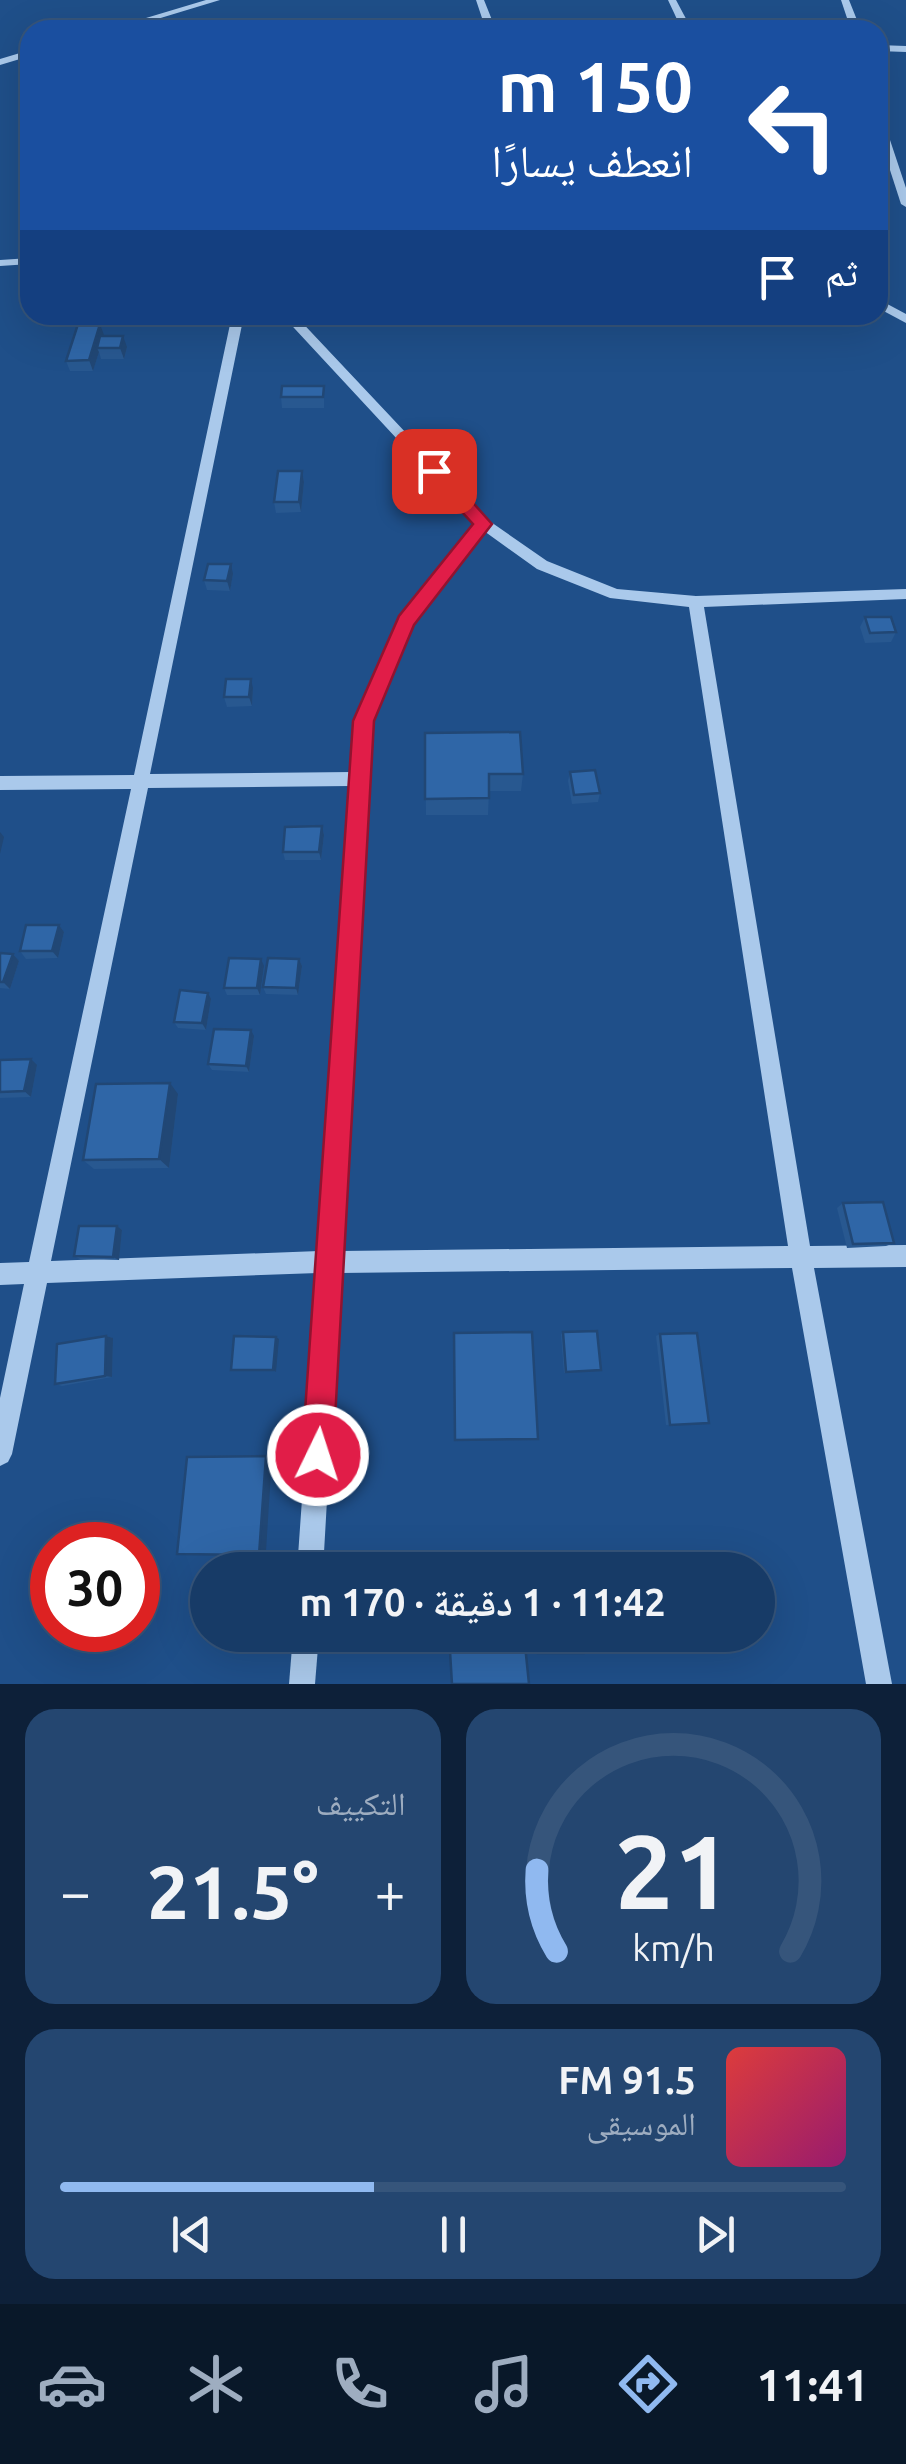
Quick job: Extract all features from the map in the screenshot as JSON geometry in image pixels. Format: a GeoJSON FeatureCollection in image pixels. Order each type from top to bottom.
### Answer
{"type":"FeatureCollection","features":[{"type":"Feature","properties":{"kind":"street"},"geometry":{"type":"LineString","coordinates":[[146,20],[216,0]]}},
{"type":"Feature","properties":{"kind":"street"},"geometry":{"type":"LineString","coordinates":[[888,149],[906,204]]}},
{"type":"Feature","properties":{"kind":"street"},"geometry":{"type":"LineString","coordinates":[[0,1454],[236,325]]}},
{"type":"Feature","properties":{"kind":"street"},"geometry":{"type":"LineString","coordinates":[[297,325],[483,524],[542,564],[615,594],[696,602],[906,594]]}},
{"type":"Feature","properties":{"kind":"street"},"geometry":{"type":"LineString","coordinates":[[311,1552],[364,721],[406,622],[483,524]]}},
{"type":"Feature","properties":{"kind":"street"},"geometry":{"type":"LineString","coordinates":[[696,602],[801,1257],[879,1684]]}},
{"type":"Feature","properties":{"kind":"street"},"geometry":{"type":"LineString","coordinates":[[0,783],[360,779]]}},
{"type":"Feature","properties":{"kind":"street"},"geometry":{"type":"LineString","coordinates":[[0,1274],[330,1262],[906,1256]]}},
{"type":"Feature","properties":{"kind":"street"},"geometry":{"type":"LineString","coordinates":[[302,1684],[305,1652]]}},
{"type":"Feature","properties":{"kind":"building"},"geometry":{"type":"Polygon","coordinates":[[[78,325],[100,325],[89,360],[66,361],[78,325]]]}},
{"type":"Feature","properties":{"kind":"building"},"geometry":{"type":"Polygon","coordinates":[[[100,336],[123,336],[120,348],[97,348],[100,336]]]}},
{"type":"Feature","properties":{"kind":"building"},"geometry":{"type":"Polygon","coordinates":[[[282,386],[324,386],[323,397],[281,397],[282,386]]]}},
{"type":"Feature","properties":{"kind":"building"},"geometry":{"type":"Polygon","coordinates":[[[278,471],[302,471],[299,502],[274,502],[278,471]]]}},
{"type":"Feature","properties":{"kind":"building"},"geometry":{"type":"Polygon","coordinates":[[[208,564],[231,564],[227,581],[204,580],[208,564]]]}},
{"type":"Feature","properties":{"kind":"building"},"geometry":{"type":"Polygon","coordinates":[[[865,617],[891,617],[896,632],[870,633],[865,617]]]}},
{"type":"Feature","properties":{"kind":"building"},"geometry":{"type":"Polygon","coordinates":[[[226,679],[251,679],[249,697],[224,697],[226,679]]]}},
{"type":"Feature","properties":{"kind":"building"},"geometry":{"type":"Polygon","coordinates":[[[520,732],[523,774],[489,774],[489,798],[425,799],[425,733],[520,732]]]}},
{"type":"Feature","properties":{"kind":"building"},"geometry":{"type":"Polygon","coordinates":[[[595,770],[600,793],[574,795],[570,772],[595,770]]]}},
{"type":"Feature","properties":{"kind":"building"},"geometry":{"type":"Polygon","coordinates":[[[322,826],[319,852],[283,852],[285,827],[322,826]]]}},
{"type":"Feature","properties":{"kind":"building"},"geometry":{"type":"Polygon","coordinates":[[[26,925],[59,925],[52,951],[20,951],[26,925]]]}},
{"type":"Feature","properties":{"kind":"building"},"geometry":{"type":"Polygon","coordinates":[[[0,953],[13,954],[3,982],[0,982],[0,953]]]}},
{"type":"Feature","properties":{"kind":"building"},"geometry":{"type":"Polygon","coordinates":[[[229,958],[261,959],[257,988],[224,988],[229,958]]]}},
{"type":"Feature","properties":{"kind":"building"},"geometry":{"type":"Polygon","coordinates":[[[268,958],[299,959],[296,988],[263,987],[268,958]]]}},
{"type":"Feature","properties":{"kind":"building"},"geometry":{"type":"Polygon","coordinates":[[[180,990],[208,993],[202,1023],[174,1022],[180,990]]]}},
{"type":"Feature","properties":{"kind":"building"},"geometry":{"type":"Polygon","coordinates":[[[214,1029],[251,1030],[246,1066],[208,1064],[214,1029]]]}},
{"type":"Feature","properties":{"kind":"building"},"geometry":{"type":"Polygon","coordinates":[[[31,1059],[24,1091],[0,1092],[0,1060],[31,1059]]]}},
{"type":"Feature","properties":{"kind":"building"},"geometry":{"type":"Polygon","coordinates":[[[170,1083],[159,1159],[83,1160],[96,1084],[170,1083]]]}},
{"type":"Feature","properties":{"kind":"building"},"geometry":{"type":"Polygon","coordinates":[[[883,1202],[894,1243],[853,1244],[843,1203],[883,1202]]]}},
{"type":"Feature","properties":{"kind":"building"},"geometry":{"type":"Polygon","coordinates":[[[79,1226],[117,1226],[113,1257],[74,1256],[79,1226]]]}},
{"type":"Feature","properties":{"kind":"building"},"geometry":{"type":"Polygon","coordinates":[[[597,1331],[601,1370],[566,1372],[563,1332],[597,1331]]]}},
{"type":"Feature","properties":{"kind":"building"},"geometry":{"type":"Polygon","coordinates":[[[532,1332],[538,1439],[455,1440],[454,1333],[532,1332]]]}},
{"type":"Feature","properties":{"kind":"building"},"geometry":{"type":"Polygon","coordinates":[[[697,1333],[709,1423],[670,1425],[660,1334],[697,1333]]]}},
{"type":"Feature","properties":{"kind":"building"},"geometry":{"type":"Polygon","coordinates":[[[106,1336],[105,1376],[55,1384],[57,1344],[106,1336]]]}},
{"type":"Feature","properties":{"kind":"building"},"geometry":{"type":"Polygon","coordinates":[[[234,1336],[276,1337],[273,1370],[231,1370],[234,1336]]]}},
{"type":"Feature","properties":{"kind":"building"},"geometry":{"type":"Polygon","coordinates":[[[266,1456],[259,1552],[177,1554],[187,1457],[266,1456]]]}},
{"type":"Feature","properties":{"kind":"building"},"geometry":{"type":"Polygon","coordinates":[[[450,1652],[526,1652],[529,1684],[452,1684],[450,1652]]]}},
{"type":"Feature","properties":{"kind":"route"},"geometry":{"type":"LineString","coordinates":[[318,1455],[364,721],[406,622],[483,524],[434,471]]}}]}
